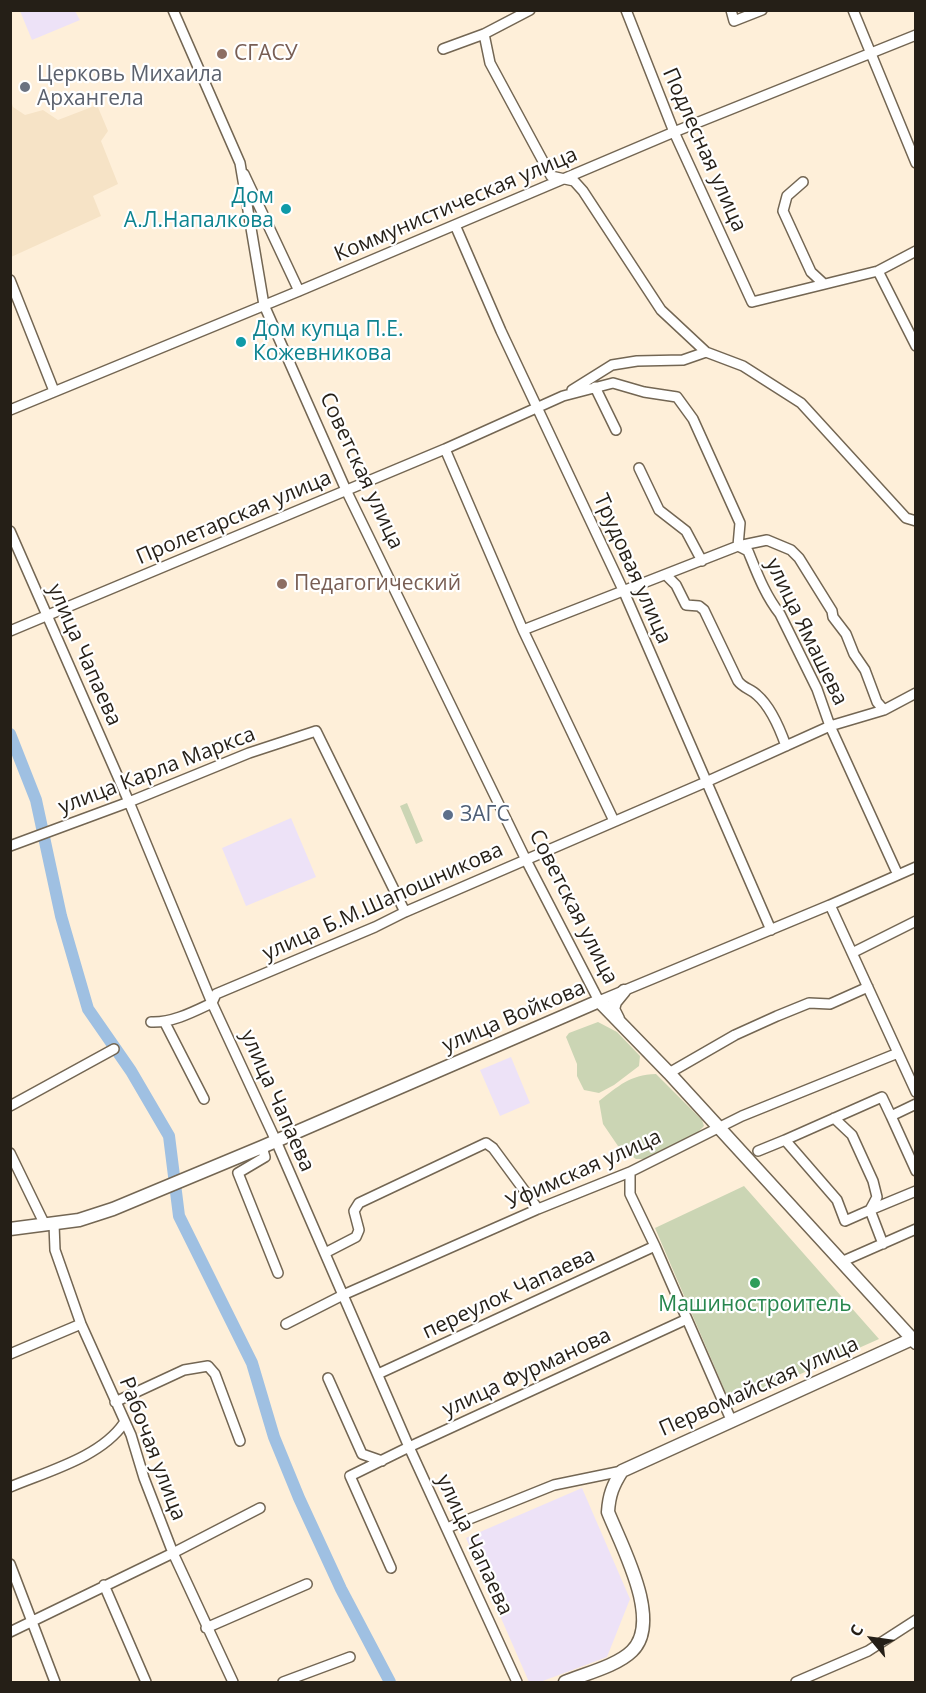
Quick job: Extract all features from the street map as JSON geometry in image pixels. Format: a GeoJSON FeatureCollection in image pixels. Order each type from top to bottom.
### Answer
{"type":"FeatureCollection","features":[{"type":"Feature","properties":{"kind":"main road"},"geometry":{"type":"LineString","coordinates":[[620,1022],[613,1009],[615,1002],[624,991]]}},
{"type":"Feature","properties":{"kind":"main road","name":"улица Войкова"},"geometry":{"type":"LineString","coordinates":[[10,1229],[79,1220],[262,1147],[599,1001]]}},
{"type":"Feature","properties":{"kind":"main road","name":"Советская улица"},"geometry":{"type":"LineString","coordinates":[[599,1001],[669,1073],[914,1341]]}},
{"type":"Feature","properties":{"kind":"main road"},"geometry":{"type":"LineString","coordinates":[[573,1013],[603,1011],[620,1022]]}},
{"type":"Feature","properties":{"kind":"main road","name":"Первомайская улица"},"geometry":{"type":"LineString","coordinates":[[622,1471],[914,1341]]}},
{"type":"Feature","properties":{"kind":"main road"},"geometry":{"type":"LineString","coordinates":[[565,1683],[623,1659],[634,1650],[642,1636],[644,1624],[640,1595],[608,1512],[612,1485],[622,1471]]}},
{"type":"Feature","properties":{"kind":"street","name":"Советская улица"},"geometry":{"type":"LineString","coordinates":[[173,10],[240,163],[264,305],[346,490],[526,860],[599,1001]]}},
{"type":"Feature","properties":{"kind":"street"},"geometry":{"type":"LineString","coordinates":[[443,49],[484,34],[530,10]]}},
{"type":"Feature","properties":{"kind":"street","name":"Подлесная улица"},"geometry":{"type":"LineString","coordinates":[[626,10],[674,132],[753,302],[824,284]]}},
{"type":"Feature","properties":{"kind":"street"},"geometry":{"type":"LineString","coordinates":[[731,10],[734,21],[762,10]]}},
{"type":"Feature","properties":{"kind":"street"},"geometry":{"type":"LineString","coordinates":[[854,10],[915,163]]}},
{"type":"Feature","properties":{"kind":"street"},"geometry":{"type":"LineString","coordinates":[[484,34],[490,63],[551,176],[574,181],[583,191],[661,310],[706,352],[744,366],[801,403],[906,518],[915,521]]}},
{"type":"Feature","properties":{"kind":"street","name":"Коммунистическая улица"},"geometry":{"type":"LineString","coordinates":[[10,410],[299,291],[674,132],[915,35]]}},
{"type":"Feature","properties":{"kind":"street"},"geometry":{"type":"LineString","coordinates":[[240,163],[299,291]]}},
{"type":"Feature","properties":{"kind":"street"},"geometry":{"type":"LineString","coordinates":[[803,182],[787,196],[783,211],[811,272],[824,284],[878,271],[915,251]]}},
{"type":"Feature","properties":{"kind":"street","name":"Трудовая улица"},"geometry":{"type":"LineString","coordinates":[[455,225],[624,592],[771,930]]}},
{"type":"Feature","properties":{"kind":"street"},"geometry":{"type":"LineString","coordinates":[[878,271],[915,346]]}},
{"type":"Feature","properties":{"kind":"street"},"geometry":{"type":"LineString","coordinates":[[10,280],[54,391]]}},
{"type":"Feature","properties":{"kind":"street"},"geometry":{"type":"LineString","coordinates":[[563,396],[612,365],[637,361],[683,360],[706,352]]}},
{"type":"Feature","properties":{"kind":"street","name":"улица Ямашева"},"geometry":{"type":"LineString","coordinates":[[538,407],[563,396],[613,383],[677,398],[693,418],[740,523],[738,546]]}},
{"type":"Feature","properties":{"kind":"street"},"geometry":{"type":"LineString","coordinates":[[595,387],[616,430]]}},
{"type":"Feature","properties":{"kind":"street","name":"Пролетарская улица"},"geometry":{"type":"LineString","coordinates":[[14,630],[538,407]]}},
{"type":"Feature","properties":{"kind":"street"},"geometry":{"type":"LineString","coordinates":[[445,448],[523,630],[614,822]]}},
{"type":"Feature","properties":{"kind":"street"},"geometry":{"type":"LineString","coordinates":[[639,468],[659,510],[686,531],[702,561]]}},
{"type":"Feature","properties":{"kind":"street","name":"улица Чапаева"},"geometry":{"type":"LineString","coordinates":[[10,531],[129,802],[212,1003],[276,1141],[409,1447],[517,1683]]}},
{"type":"Feature","properties":{"kind":"street","name":"улица Ямашева"},"geometry":{"type":"LineString","coordinates":[[738,546],[767,540],[796,554],[846,634],[884,710]]}},
{"type":"Feature","properties":{"kind":"street"},"geometry":{"type":"LineString","coordinates":[[523,630],[738,546]]}},
{"type":"Feature","properties":{"kind":"street","name":"улица Ямашева"},"geometry":{"type":"LineString","coordinates":[[738,546],[748,551],[758,578],[771,603],[780,614],[817,689],[830,726],[897,875]]}},
{"type":"Feature","properties":{"kind":"street"},"geometry":{"type":"LineString","coordinates":[[666,575],[676,585],[687,606],[699,606],[704,610],[738,681],[764,702],[786,746]]}},
{"type":"Feature","properties":{"kind":"street","name":"улица Б.М.Шапошникова"},"geometry":{"type":"LineString","coordinates":[[151,1022],[165,1023],[212,1003],[216,994],[375,927],[830,726],[884,710],[915,693]]}},
{"type":"Feature","properties":{"kind":"street","name":"улица Карла Маркса"},"geometry":{"type":"LineString","coordinates":[[15,844],[129,802],[249,753],[316,731],[405,912]]}},
{"type":"Feature","properties":{"kind":"street","name":"улица Войкова"},"geometry":{"type":"LineString","coordinates":[[599,1001],[830,905],[915,867]]}},
{"type":"Feature","properties":{"kind":"street"},"geometry":{"type":"LineString","coordinates":[[830,905],[915,1092]]}},
{"type":"Feature","properties":{"kind":"street"},"geometry":{"type":"LineString","coordinates":[[852,952],[915,921]]}},
{"type":"Feature","properties":{"kind":"street"},"geometry":{"type":"LineString","coordinates":[[669,1073],[735,1035],[777,1016],[809,1003],[830,1004],[867,987]]}},
{"type":"Feature","properties":{"kind":"street"},"geometry":{"type":"LineString","coordinates":[[165,1023],[204,1099]]}},
{"type":"Feature","properties":{"kind":"street"},"geometry":{"type":"LineString","coordinates":[[10,1106],[114,1049]]}},
{"type":"Feature","properties":{"kind":"street","name":"Уфимская улица"},"geometry":{"type":"LineString","coordinates":[[286,1324],[343,1295],[538,1209],[630,1172],[717,1127],[898,1053]]}},
{"type":"Feature","properties":{"kind":"street"},"geometry":{"type":"LineString","coordinates":[[758,1151],[882,1097],[915,1171]]}},
{"type":"Feature","properties":{"kind":"street"},"geometry":{"type":"LineString","coordinates":[[891,1116],[915,1104]]}},
{"type":"Feature","properties":{"kind":"street"},"geometry":{"type":"LineString","coordinates":[[834,1118],[852,1135],[873,1181],[877,1197],[870,1210],[882,1244]]}},
{"type":"Feature","properties":{"kind":"street"},"geometry":{"type":"LineString","coordinates":[[785,1140],[837,1200],[845,1221],[915,1191]]}},
{"type":"Feature","properties":{"kind":"street"},"geometry":{"type":"LineString","coordinates":[[325,1253],[356,1237],[359,1230],[354,1211],[358,1203],[486,1143],[493,1148],[538,1209]]}},
{"type":"Feature","properties":{"kind":"street"},"geometry":{"type":"LineString","coordinates":[[262,1147],[265,1157],[238,1173],[278,1272]]}},
{"type":"Feature","properties":{"kind":"street","name":"Рабочая улица"},"geometry":{"type":"LineString","coordinates":[[10,1153],[50,1224],[55,1250],[81,1324],[130,1435],[173,1553],[233,1683]]}},
{"type":"Feature","properties":{"kind":"street"},"geometry":{"type":"LineString","coordinates":[[630,1172],[630,1194],[732,1422]]}},
{"type":"Feature","properties":{"kind":"street"},"geometry":{"type":"LineString","coordinates":[[841,1262],[915,1229]]}},
{"type":"Feature","properties":{"kind":"street","name":"переулок Чапаева"},"geometry":{"type":"LineString","coordinates":[[378,1374],[655,1246]]}},
{"type":"Feature","properties":{"kind":"street","name":"улица Фурманова"},"geometry":{"type":"LineString","coordinates":[[391,1569],[350,1476],[687,1319]]}},
{"type":"Feature","properties":{"kind":"street"},"geometry":{"type":"LineString","coordinates":[[10,1354],[81,1324]]}},
{"type":"Feature","properties":{"kind":"street"},"geometry":{"type":"LineString","coordinates":[[115,1402],[184,1370],[208,1366],[215,1374],[240,1441]]}},
{"type":"Feature","properties":{"kind":"street"},"geometry":{"type":"LineString","coordinates":[[327,1378],[362,1454],[382,1461]]}},
{"type":"Feature","properties":{"kind":"street"},"geometry":{"type":"LineString","coordinates":[[10,1487],[97,1449],[113,1438],[124,1423]]}},
{"type":"Feature","properties":{"kind":"street","name":"Первомайская улица"},"geometry":{"type":"LineString","coordinates":[[447,1528],[554,1485],[622,1471]]}},
{"type":"Feature","properties":{"kind":"street"},"geometry":{"type":"LineString","coordinates":[[10,1632],[260,1508]]}},
{"type":"Feature","properties":{"kind":"street"},"geometry":{"type":"LineString","coordinates":[[10,1564],[55,1683]]}},
{"type":"Feature","properties":{"kind":"street"},"geometry":{"type":"LineString","coordinates":[[207,1628],[307,1584]]}},
{"type":"Feature","properties":{"kind":"street"},"geometry":{"type":"LineString","coordinates":[[104,1585],[146,1683]]}},
{"type":"Feature","properties":{"kind":"street"},"geometry":{"type":"LineString","coordinates":[[796,1683],[868,1651],[915,1620]]}},
{"type":"Feature","properties":{"kind":"street"},"geometry":{"type":"LineString","coordinates":[[283,1683],[350,1657]]}},
{"type":"Feature","properties":{"kind":"shaded area"},"geometry":{"type":"Polygon","coordinates":[[[20,11],[75,11],[80,20],[32,40],[20,11]]]}},
{"type":"Feature","properties":{"kind":"shaded area"},"geometry":{"type":"Polygon","coordinates":[[[10,97],[13,107],[25,115],[43,110],[58,120],[97,105],[108,131],[101,141],[118,184],[93,196],[101,216],[11,257],[10,97]]]}},
{"type":"Feature","properties":{"kind":"shaded area"},"geometry":{"type":"Polygon","coordinates":[[[291,818],[316,877],[246,906],[222,848],[291,818]]]}},
{"type":"Feature","properties":{"kind":"shaded area"},"geometry":{"type":"Polygon","coordinates":[[[511,1057],[530,1103],[500,1116],[480,1070],[511,1057]]]}},
{"type":"Feature","properties":{"kind":"shaded area"},"geometry":{"type":"Polygon","coordinates":[[[582,1488],[630,1599],[607,1657],[540,1682],[529,1682],[466,1538],[582,1488]]]}},
{"type":"Feature","properties":{"kind":"green space"},"geometry":{"type":"Polygon","coordinates":[[[407,803],[423,841],[416,844],[400,806],[407,803]]]}},
{"type":"Feature","properties":{"kind":"green space"},"geometry":{"type":"Polygon","coordinates":[[[598,1022],[617,1032],[640,1056],[639,1066],[599,1093],[584,1090],[577,1076],[577,1064],[566,1037],[569,1033],[598,1022]]]}},
{"type":"Feature","properties":{"kind":"green space"},"geometry":{"type":"Polygon","coordinates":[[[656,1074],[702,1120],[704,1126],[694,1136],[651,1159],[636,1159],[618,1146],[603,1124],[599,1101],[631,1079],[656,1074]]]}},
{"type":"Feature","properties":{"kind":"green space","name":"Машиностроитель"},"geometry":{"type":"Polygon","coordinates":[[[744,1186],[879,1339],[731,1405],[655,1228],[744,1186]]]}},
{"type":"Feature","properties":{"kind":"waterway"},"geometry":{"type":"LineString","coordinates":[[10,734],[36,800],[61,916],[88,1009],[131,1071],[169,1136],[179,1216],[252,1363],[274,1437],[299,1498],[341,1589],[390,1682]]}},
{"type":"Feature","properties":{"kind":"place","name":"СГАСУ"},"geometry":{"type":"Point","coordinates":[222,54]}},
{"type":"Feature","properties":{"kind":"place","name":"Церковь Михаила Архангела"},"geometry":{"type":"Point","coordinates":[25,87]}},
{"type":"Feature","properties":{"kind":"place","name":"Дом А.Л.Напалкова"},"geometry":{"type":"Point","coordinates":[286,209]}},
{"type":"Feature","properties":{"kind":"place","name":"Дом купца П.Е. Кожевникова"},"geometry":{"type":"Point","coordinates":[241,342]}},
{"type":"Feature","properties":{"kind":"place","name":"Педагогический"},"geometry":{"type":"Point","coordinates":[282,584]}},
{"type":"Feature","properties":{"kind":"place","name":"ЗАГС"},"geometry":{"type":"Point","coordinates":[448,815]}},
{"type":"Feature","properties":{"kind":"place","name":"Машиностроитель"},"geometry":{"type":"Point","coordinates":[755,1283]}}]}
